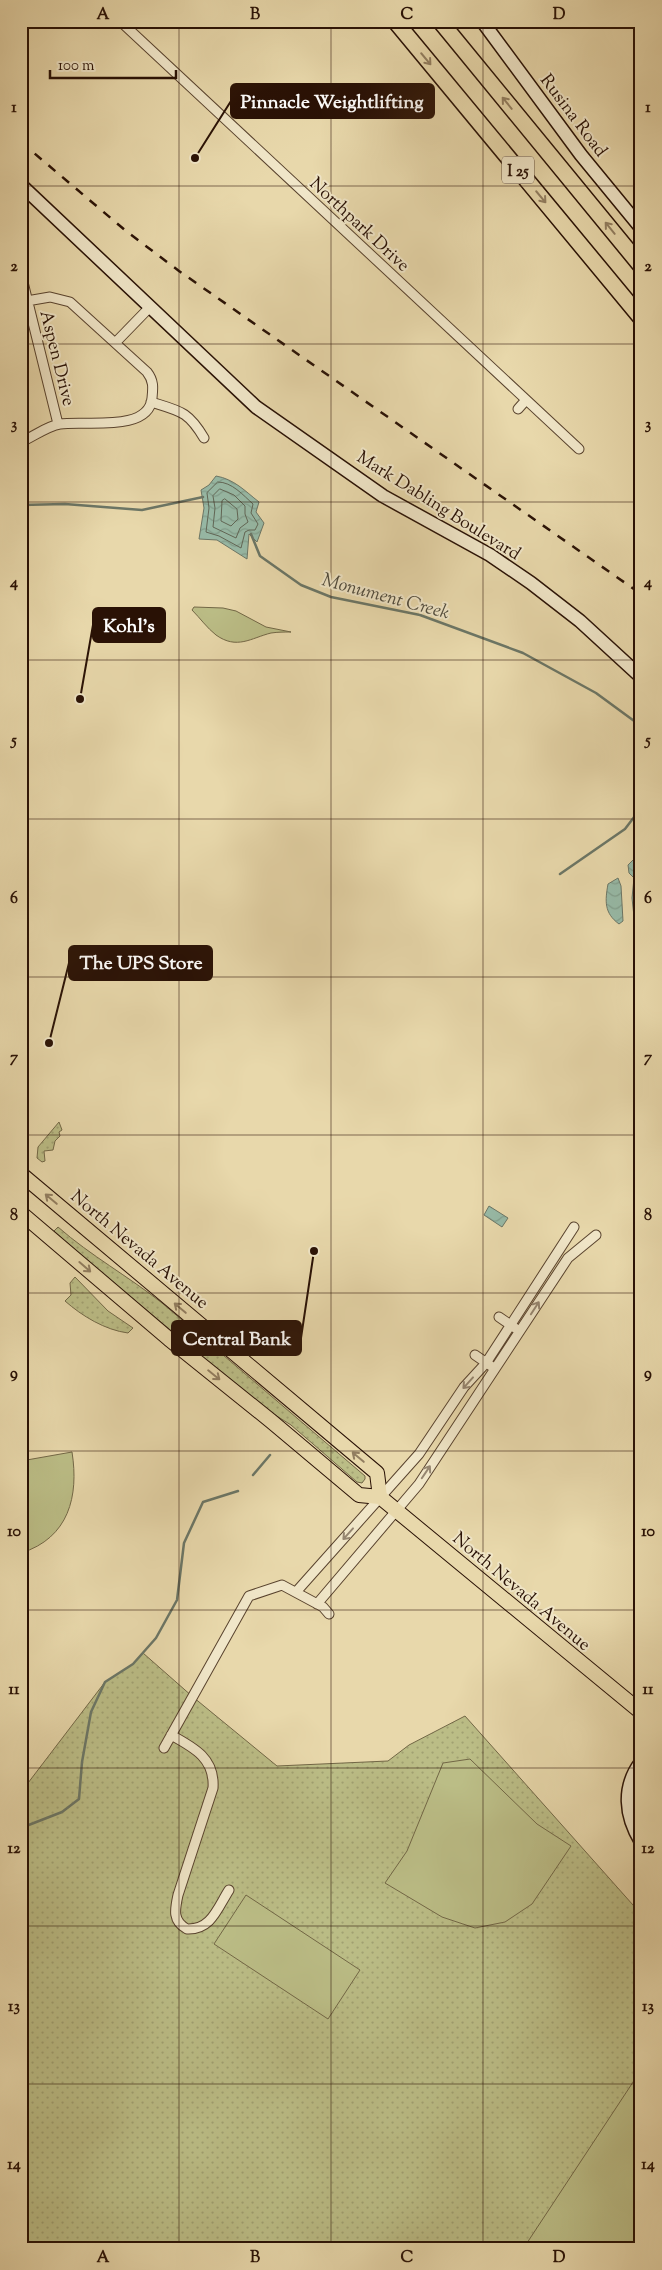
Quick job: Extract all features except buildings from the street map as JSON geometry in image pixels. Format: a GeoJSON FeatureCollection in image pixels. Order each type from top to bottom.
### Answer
{"type":"FeatureCollection","features":[{"type":"Feature","properties":{"kind":"highway","name":"I 25"},"geometry":{"type":"LineString","coordinates":[[395,21],[641,318]]}},
{"type":"Feature","properties":{"kind":"highway","name":"I 25"},"geometry":{"type":"LineString","coordinates":[[440,21],[641,266]]}},
{"type":"Feature","properties":{"kind":"main road","name":"North Nevada Avenue"},"geometry":{"type":"LineString","coordinates":[[21,1174],[377,1474],[380,1497],[396,1511],[641,1712]]}},
{"type":"Feature","properties":{"kind":"main road"},"geometry":{"type":"LineString","coordinates":[[21,1213],[169,1339],[359,1495],[380,1497]]}},
{"type":"Feature","properties":{"kind":"street","name":"Northpark Drive"},"geometry":{"type":"LineString","coordinates":[[120,21],[579,449]]}},
{"type":"Feature","properties":{"kind":"street","name":"Rusina Road"},"geometry":{"type":"LineString","coordinates":[[482,21],[592,170],[641,228]]}},
{"type":"Feature","properties":{"kind":"street","name":"Mark Dabling Boulevard"},"geometry":{"type":"LineString","coordinates":[[21,185],[256,407],[383,496],[490,555],[532,583],[580,621],[641,677]]}},
{"type":"Feature","properties":{"kind":"street","name":"Aspen Drive"},"geometry":{"type":"LineString","coordinates":[[21,274],[24,301],[58,424]]}},
{"type":"Feature","properties":{"kind":"street"},"geometry":{"type":"LineString","coordinates":[[21,442],[58,424],[130,421],[144,413],[152,402],[153,382],[116,342],[70,302],[50,297],[24,301]]}},
{"type":"Feature","properties":{"kind":"street"},"geometry":{"type":"LineString","coordinates":[[116,342],[150,307]]}},
{"type":"Feature","properties":{"kind":"street"},"geometry":{"type":"LineString","coordinates":[[518,409],[526,400]]}},
{"type":"Feature","properties":{"kind":"street"},"geometry":{"type":"LineString","coordinates":[[152,402],[183,413],[194,421],[204,438]]}},
{"type":"Feature","properties":{"kind":"street"},"geometry":{"type":"LineString","coordinates":[[296,1592],[419,1454],[464,1387],[486,1363],[574,1227]]}},
{"type":"Feature","properties":{"kind":"street"},"geometry":{"type":"LineString","coordinates":[[317,1604],[419,1484],[568,1258],[596,1235]]}},
{"type":"Feature","properties":{"kind":"street"},"geometry":{"type":"LineString","coordinates":[[499,1317],[520,1331]]}},
{"type":"Feature","properties":{"kind":"street"},"geometry":{"type":"LineString","coordinates":[[474,1355],[495,1370]]}},
{"type":"Feature","properties":{"kind":"street"},"geometry":{"type":"LineString","coordinates":[[164,1748],[250,1596],[282,1585],[317,1604],[329,1614]]}},
{"type":"Feature","properties":{"kind":"street"},"geometry":{"type":"LineString","coordinates":[[172,1735],[204,1757],[212,1772],[213,1780],[213,1788],[178,1895],[175,1914],[177,1921],[187,1929],[206,1925],[228,1890]]}},
{"type":"Feature","properties":{"kind":"street"},"geometry":{"type":"LineString","coordinates":[[641,1762],[629,1783],[627,1799],[628,1815],[633,1830],[641,1842]]}},
{"type":"Feature","properties":{"kind":"green space"},"geometry":{"type":"Polygon","coordinates":[[[194,607],[223,608],[236,611],[266,627],[291,632],[271,633],[244,642],[231,642],[216,635],[192,610],[194,607]]]}},
{"type":"Feature","properties":{"kind":"green space"},"geometry":{"type":"Polygon","coordinates":[[[59,1122],[62,1130],[59,1132],[60,1136],[55,1141],[53,1150],[44,1151],[45,1161],[42,1162],[37,1158],[38,1147],[59,1122]]]}},
{"type":"Feature","properties":{"kind":"green space"},"geometry":{"type":"Polygon","coordinates":[[[58,1227],[162,1303],[365,1476],[362,1483],[357,1482],[291,1425],[261,1406],[76,1251],[54,1231],[58,1227]]]}},
{"type":"Feature","properties":{"kind":"green space"},"geometry":{"type":"Polygon","coordinates":[[[75,1277],[108,1311],[133,1328],[128,1333],[102,1326],[86,1317],[65,1301],[71,1295],[70,1283],[75,1277]]]}},
{"type":"Feature","properties":{"kind":"green space"},"geometry":{"type":"Polygon","coordinates":[[[72,1452],[74,1484],[72,1499],[67,1513],[60,1526],[50,1537],[37,1546],[21,1553],[21,1461],[72,1452]]]}},
{"type":"Feature","properties":{"kind":"green space"},"geometry":{"type":"Polygon","coordinates":[[[143,1653],[277,1766],[388,1761],[409,1745],[465,1716],[641,1914],[641,2249],[21,2249],[21,1783],[28,1783],[105,1682],[133,1664],[143,1653]]]}},
{"type":"Feature","properties":{"kind":"green space"},"geometry":{"type":"Polygon","coordinates":[[[470,1759],[537,1824],[571,1846],[532,1904],[505,1922],[475,1928],[442,1917],[385,1883],[407,1851],[443,1763],[470,1759]]]}},
{"type":"Feature","properties":{"kind":"green space"},"geometry":{"type":"Polygon","coordinates":[[[246,1895],[360,1970],[328,2019],[214,1944],[246,1895]]]}},
{"type":"Feature","properties":{"kind":"green space"},"geometry":{"type":"Polygon","coordinates":[[[641,2070],[641,2249],[523,2249],[641,2070]]]}},
{"type":"Feature","properties":{"kind":"water"},"geometry":{"type":"Polygon","coordinates":[[[216,476],[234,483],[259,502],[256,512],[264,523],[257,542],[249,534],[247,559],[217,540],[199,539],[204,508],[201,490],[209,485],[216,476]]]}},
{"type":"Feature","properties":{"kind":"water"},"geometry":{"type":"Polygon","coordinates":[[[641,857],[641,928],[635,926],[632,898],[634,878],[629,873],[628,865],[633,860],[641,857]]]}},
{"type":"Feature","properties":{"kind":"water"},"geometry":{"type":"Polygon","coordinates":[[[618,878],[621,886],[623,921],[619,924],[608,911],[606,901],[608,884],[618,878]]]}},
{"type":"Feature","properties":{"kind":"water"},"geometry":{"type":"Polygon","coordinates":[[[489,1206],[508,1218],[502,1227],[484,1215],[489,1206]]]}},
{"type":"Feature","properties":{"kind":"waterway","name":"Monument Creek"},"geometry":{"type":"LineString","coordinates":[[21,505],[65,504],[142,510],[203,497]]}},
{"type":"Feature","properties":{"kind":"waterway","name":"Monument Creek"},"geometry":{"type":"LineString","coordinates":[[251,534],[260,556],[301,585],[331,597],[420,615],[523,653],[596,693],[641,726]]}},
{"type":"Feature","properties":{"kind":"waterway"},"geometry":{"type":"LineString","coordinates":[[560,874],[625,829],[641,808]]}},
{"type":"Feature","properties":{"kind":"waterway"},"geometry":{"type":"LineString","coordinates":[[253,1475],[270,1455]]}},
{"type":"Feature","properties":{"kind":"waterway"},"geometry":{"type":"LineString","coordinates":[[21,1828],[62,1812],[79,1799],[82,1762],[91,1712],[105,1682],[133,1664],[156,1638],[177,1600],[184,1543],[203,1502],[238,1491]]}},
{"type":"Feature","properties":{"kind":"railway"},"geometry":{"type":"LineString","coordinates":[[21,142],[126,231],[179,271],[641,594]]}},
{"type":"Feature","properties":{"kind":"place","name":"Pinnacle Weightlifting"},"geometry":{"type":"Point","coordinates":[195,158]}},
{"type":"Feature","properties":{"kind":"place","name":"Kohl's"},"geometry":{"type":"Point","coordinates":[80,699]}},
{"type":"Feature","properties":{"kind":"place","name":"The UPS Store"},"geometry":{"type":"Point","coordinates":[49,1043]}},
{"type":"Feature","properties":{"kind":"place","name":"Central Bank"},"geometry":{"type":"Point","coordinates":[314,1251]}}]}
